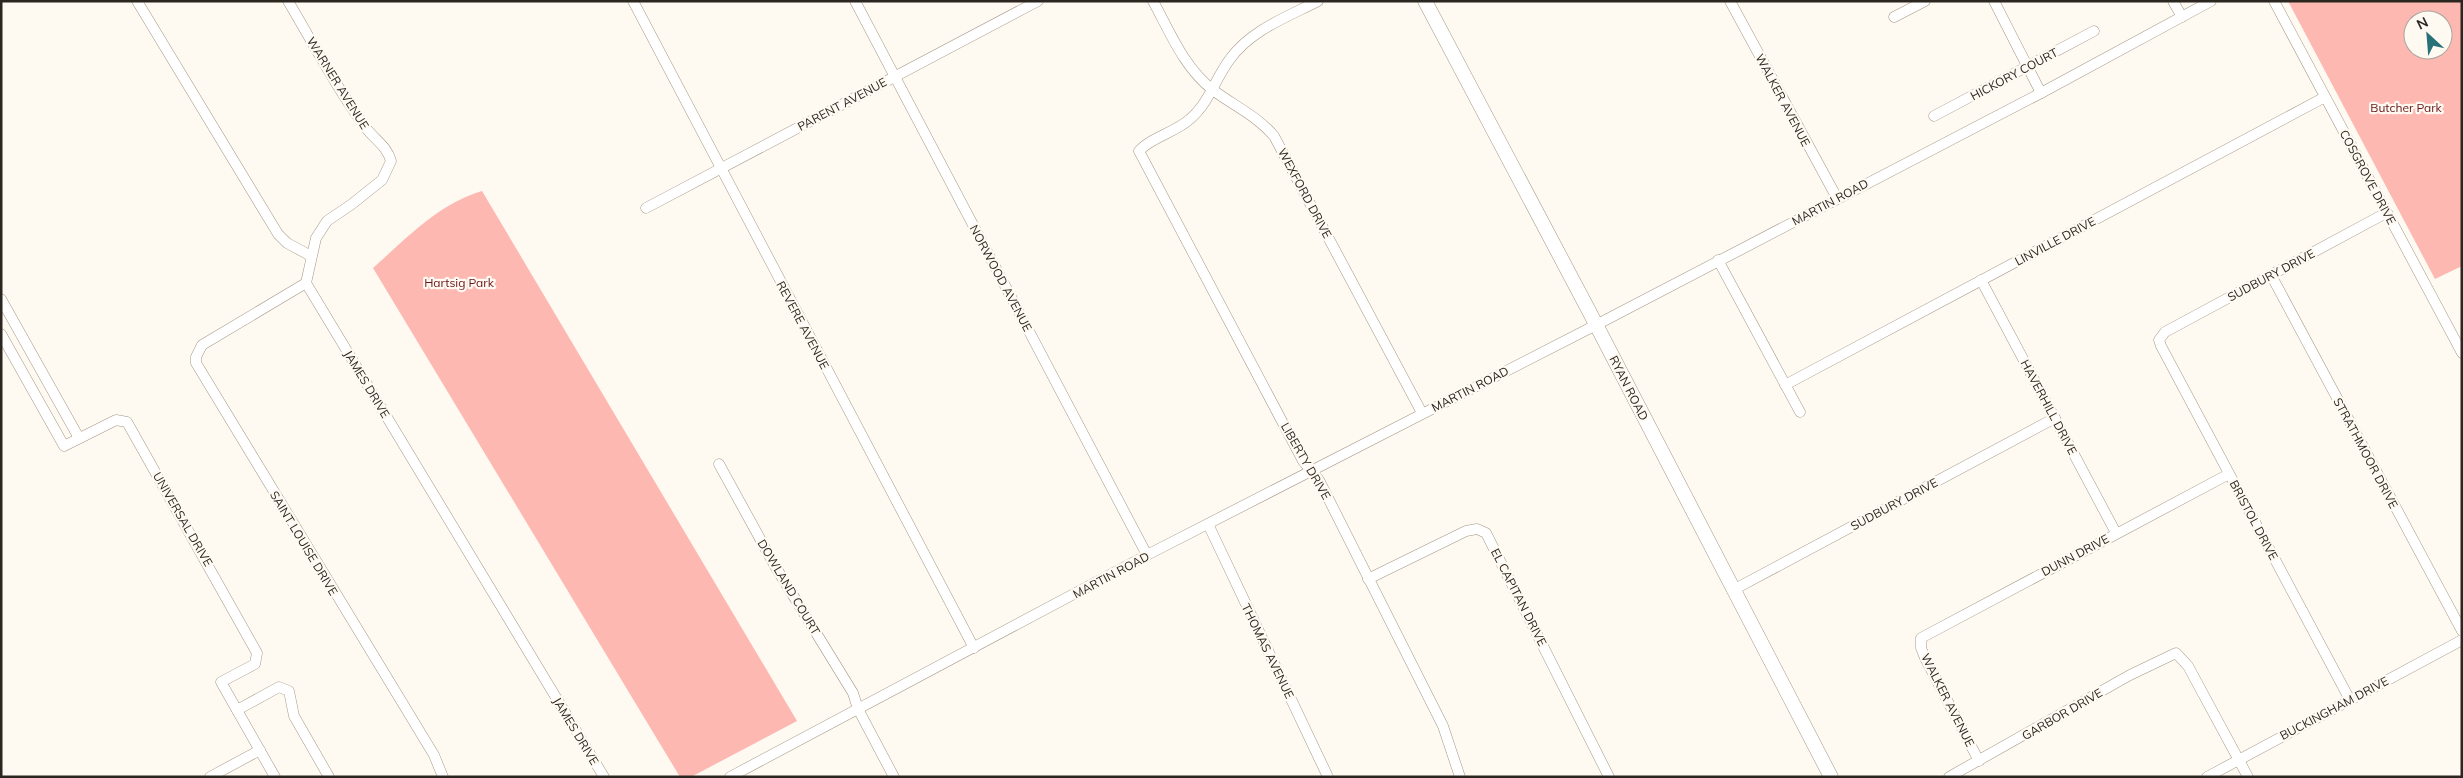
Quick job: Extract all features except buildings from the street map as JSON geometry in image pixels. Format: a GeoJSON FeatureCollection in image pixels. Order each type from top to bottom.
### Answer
{"type":"FeatureCollection","features":[{"type":"Feature","properties":{"kind":"main road","name":"RYAN ROAD"},"geometry":{"type":"LineString","coordinates":[[1425,1],[1831,777]]}},
{"type":"Feature","properties":{"kind":"street"},"geometry":{"type":"LineString","coordinates":[[137,1],[278,234],[287,243],[311,256],[306,283]]}},
{"type":"Feature","properties":{"kind":"street","name":"WARNER AVENUE"},"geometry":{"type":"LineString","coordinates":[[288,1],[340,88],[367,129],[384,147],[391,161],[382,180],[352,204],[327,220],[316,238],[311,256]]}},
{"type":"Feature","properties":{"kind":"street","name":"REVERE AVENUE"},"geometry":{"type":"LineString","coordinates":[[632,1],[974,648]]}},
{"type":"Feature","properties":{"kind":"street","name":"NORWOOD AVENUE"},"geometry":{"type":"LineString","coordinates":[[856,1],[1147,555]]}},
{"type":"Feature","properties":{"kind":"street","name":"PARENT AVENUE"},"geometry":{"type":"LineString","coordinates":[[646,208],[1038,1]]}},
{"type":"Feature","properties":{"kind":"street","name":"WEXFORD DRIVE"},"geometry":{"type":"LineString","coordinates":[[1153,1],[1186,62],[1212,89],[1262,122],[1274,136],[1422,413]]}},
{"type":"Feature","properties":{"kind":"street"},"geometry":{"type":"LineString","coordinates":[[1212,89],[1229,60],[1245,41],[1263,29],[1318,1]]}},
{"type":"Feature","properties":{"kind":"street","name":"WALKER AVENUE"},"geometry":{"type":"LineString","coordinates":[[1730,1],[1837,198]]}},
{"type":"Feature","properties":{"kind":"street"},"geometry":{"type":"LineString","coordinates":[[1894,17],[1925,1]]}},
{"type":"Feature","properties":{"kind":"street"},"geometry":{"type":"LineString","coordinates":[[1994,1],[2041,93]]}},
{"type":"Feature","properties":{"kind":"street"},"geometry":{"type":"LineString","coordinates":[[2174,1],[2182,17]]}},
{"type":"Feature","properties":{"kind":"street","name":"MARTIN ROAD"},"geometry":{"type":"LineString","coordinates":[[730,777],[1147,555],[1596,325],[2041,93],[2211,1]]}},
{"type":"Feature","properties":{"kind":"street","name":"COSGROVE DRIVE"},"geometry":{"type":"LineString","coordinates":[[2274,1],[2462,353]]}},
{"type":"Feature","properties":{"kind":"street","name":"HICKORY COURT"},"geometry":{"type":"LineString","coordinates":[[1934,116],[2094,31]]}},
{"type":"Feature","properties":{"kind":"street","name":"LIBERTY DRIVE"},"geometry":{"type":"LineString","coordinates":[[1212,89],[1204,105],[1190,119],[1176,130],[1142,147],[1139,151],[1302,458],[1319,480],[1443,726],[1460,777]]}},
{"type":"Feature","properties":{"kind":"street","name":"LINVILLE DRIVE"},"geometry":{"type":"LineString","coordinates":[[1785,385],[2325,97]]}},
{"type":"Feature","properties":{"kind":"street","name":"SUDBURY DRIVE"},"geometry":{"type":"LineString","coordinates":[[2159,340],[2164,332],[2386,213]]}},
{"type":"Feature","properties":{"kind":"street"},"geometry":{"type":"LineString","coordinates":[[1718,260],[1800,412]]}},
{"type":"Feature","properties":{"kind":"street","name":"STRATHMOOR DRIVE"},"geometry":{"type":"LineString","coordinates":[[2271,275],[2462,631]]}},
{"type":"Feature","properties":{"kind":"street","name":"HAVERHILL DRIVE"},"geometry":{"type":"LineString","coordinates":[[1981,280],[2116,533]]}},
{"type":"Feature","properties":{"kind":"street","name":"SAINT LOUISE DRIVE"},"geometry":{"type":"LineString","coordinates":[[306,283],[202,345],[196,357],[199,370],[434,756],[443,777]]}},
{"type":"Feature","properties":{"kind":"street","name":"JAMES DRIVE"},"geometry":{"type":"LineString","coordinates":[[306,283],[604,777]]}},
{"type":"Feature","properties":{"kind":"street"},"geometry":{"type":"LineString","coordinates":[[1,300],[24,339],[70,443]]}},
{"type":"Feature","properties":{"kind":"street"},"geometry":{"type":"LineString","coordinates":[[1,334],[70,443]]}},
{"type":"Feature","properties":{"kind":"street"},"geometry":{"type":"LineString","coordinates":[[9,348],[24,339]]}},
{"type":"Feature","properties":{"kind":"street","name":"BRISTOL DRIVE"},"geometry":{"type":"LineString","coordinates":[[2159,340],[2160,346],[2350,700]]}},
{"type":"Feature","properties":{"kind":"street","name":"SUDBURY DRIVE"},"geometry":{"type":"LineString","coordinates":[[1733,590],[2055,418]]}},
{"type":"Feature","properties":{"kind":"street","name":"UNIVERSAL DRIVE"},"geometry":{"type":"LineString","coordinates":[[70,443],[116,420],[127,422],[257,653],[255,664],[221,682],[275,777]]}},
{"type":"Feature","properties":{"kind":"street","name":"DOWLAND COURT"},"geometry":{"type":"LineString","coordinates":[[719,464],[775,566],[853,693],[858,709],[894,777]]}},
{"type":"Feature","properties":{"kind":"street","name":"DUNN DRIVE"},"geometry":{"type":"LineString","coordinates":[[1922,638],[2229,474]]}},
{"type":"Feature","properties":{"kind":"street","name":"THOMAS AVENUE"},"geometry":{"type":"LineString","coordinates":[[1208,524],[1328,777]]}},
{"type":"Feature","properties":{"kind":"street","name":"EL CAPITAN DRIVE"},"geometry":{"type":"LineString","coordinates":[[1368,579],[1466,531],[1477,529],[1486,533],[1610,777]]}},
{"type":"Feature","properties":{"kind":"street","name":"WALKER AVENUE"},"geometry":{"type":"LineString","coordinates":[[1922,638],[1921,648],[1925,658],[1978,761]]}},
{"type":"Feature","properties":{"kind":"street","name":"BUCKINGHAM DRIVE"},"geometry":{"type":"LineString","coordinates":[[2207,777],[2462,640]]}},
{"type":"Feature","properties":{"kind":"street","name":"GARBOR DRIVE"},"geometry":{"type":"LineString","coordinates":[[1948,777],[2130,675],[2176,653],[2188,666],[2239,759]]}},
{"type":"Feature","properties":{"kind":"street"},"geometry":{"type":"LineString","coordinates":[[237,710],[279,686],[289,691],[294,716],[329,777]]}},
{"type":"Feature","properties":{"kind":"street"},"geometry":{"type":"LineString","coordinates":[[210,777],[260,750]]}},
{"type":"Feature","properties":{"kind":"street"},"geometry":{"type":"LineString","coordinates":[[2239,759],[2248,777]]}},
{"type":"Feature","properties":{"kind":"green space","name":"Butcher Park"},"geometry":{"type":"Polygon","coordinates":[[[2288,1],[2462,1],[2462,266],[2435,279],[2288,1]]]}},
{"type":"Feature","properties":{"kind":"green space","name":"Hartsig Park"},"geometry":{"type":"Polygon","coordinates":[[[482,191],[797,721],[691,777],[680,777],[373,268],[437,213],[451,204],[482,191]]]}}]}
